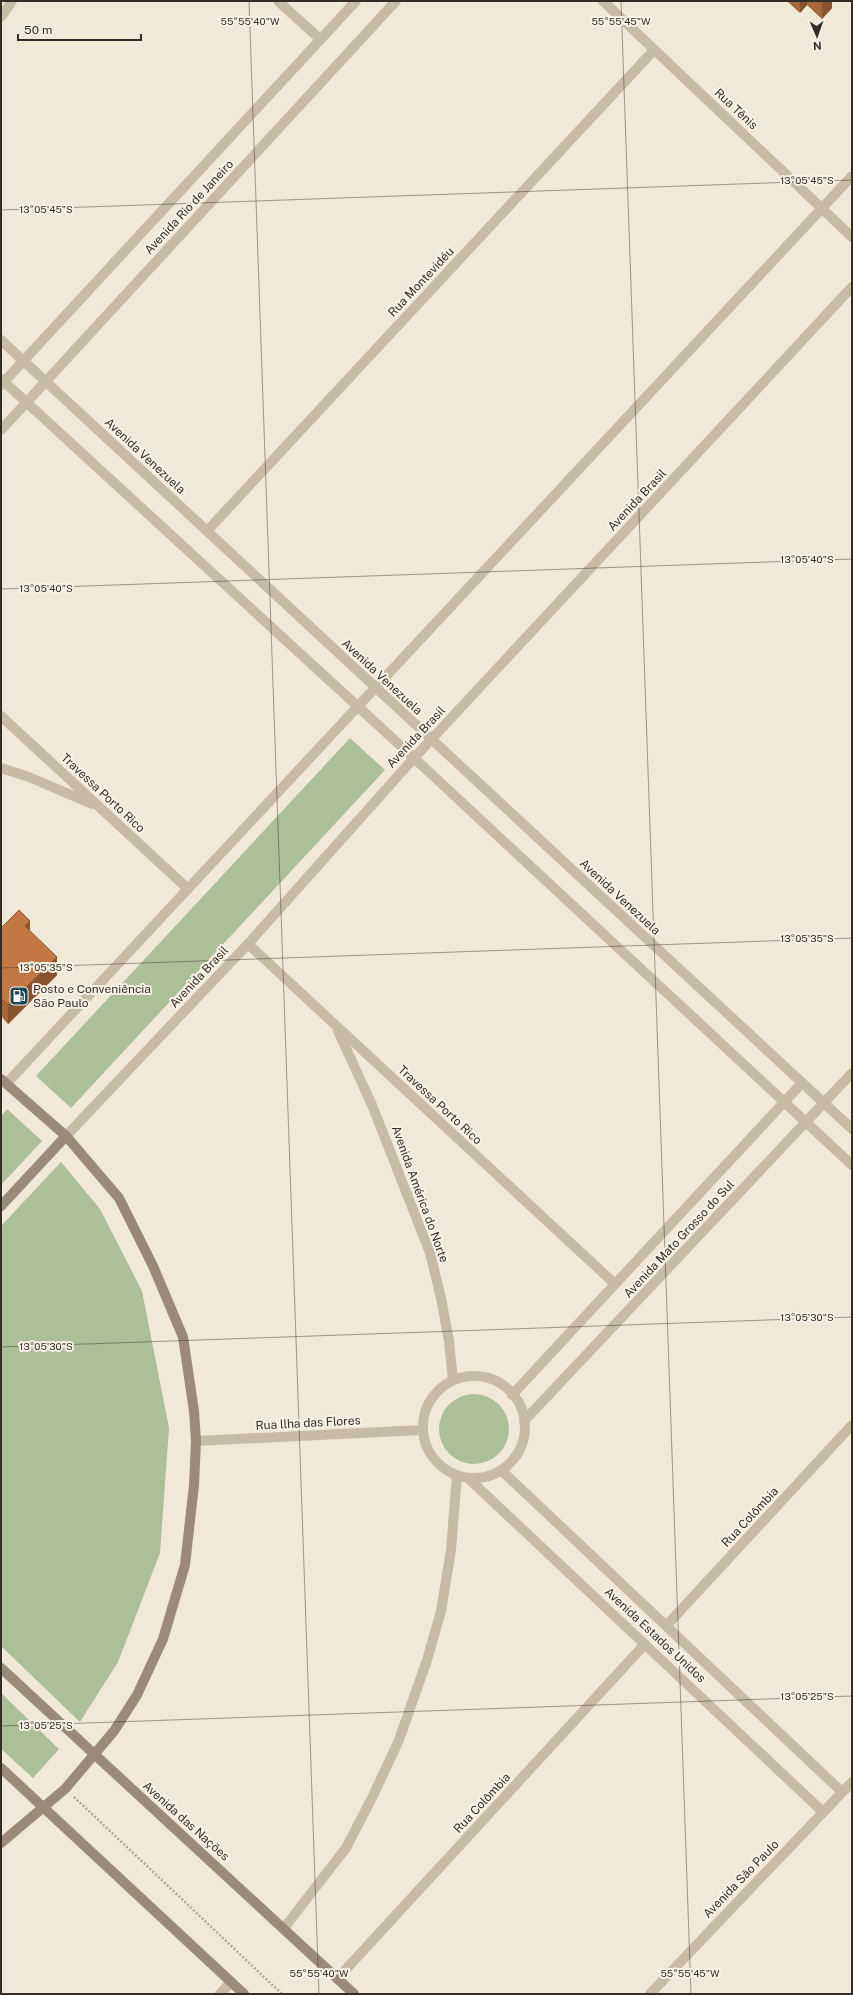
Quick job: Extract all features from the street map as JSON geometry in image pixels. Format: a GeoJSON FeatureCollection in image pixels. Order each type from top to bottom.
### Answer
{"type":"FeatureCollection","features":[{"type":"Feature","properties":{"kind":"main road"},"geometry":{"type":"LineString","coordinates":[[1,1843],[65,1789],[114,1731],[137,1695],[163,1639],[185,1565],[194,1486],[196,1441],[194,1411],[182,1337],[153,1266],[119,1198],[66,1136],[3,1083]]}},
{"type":"Feature","properties":{"kind":"main road","name":"Avenida Brasil"},"geometry":{"type":"LineString","coordinates":[[1,1206],[66,1136]]}},
{"type":"Feature","properties":{"kind":"main road","name":"Avenida das Nações"},"geometry":{"type":"LineString","coordinates":[[1,1668],[94,1756],[284,1928],[354,1994]]}},
{"type":"Feature","properties":{"kind":"main road"},"geometry":{"type":"LineString","coordinates":[[1,1768],[244,1994]]}},
{"type":"Feature","properties":{"kind":"street"},"geometry":{"type":"LineString","coordinates":[[1,17],[12,1]]}},
{"type":"Feature","properties":{"kind":"street"},"geometry":{"type":"LineString","coordinates":[[278,1],[320,39]]}},
{"type":"Feature","properties":{"kind":"street","name":"Avenida Rio de Janeiro"},"geometry":{"type":"LineString","coordinates":[[2,382],[356,1]]}},
{"type":"Feature","properties":{"kind":"street","name":"Avenida Rio de Janeiro"},"geometry":{"type":"LineString","coordinates":[[1,430],[396,1]]}},
{"type":"Feature","properties":{"kind":"street","name":"Rua Tênis"},"geometry":{"type":"LineString","coordinates":[[603,1],[852,237]]}},
{"type":"Feature","properties":{"kind":"street","name":"Rua Montevidéu"},"geometry":{"type":"LineString","coordinates":[[207,531],[654,50]]}},
{"type":"Feature","properties":{"kind":"street"},"geometry":{"type":"LineString","coordinates":[[3,1083],[188,889],[852,176]]}},
{"type":"Feature","properties":{"kind":"street","name":"Avenida Brasil"},"geometry":{"type":"LineString","coordinates":[[66,1136],[248,944],[414,758],[852,287]]}},
{"type":"Feature","properties":{"kind":"street","name":"Avenida Venezuela"},"geometry":{"type":"LineString","coordinates":[[1,340],[852,1129]]}},
{"type":"Feature","properties":{"kind":"street"},"geometry":{"type":"LineString","coordinates":[[2,382],[27,402],[358,706],[852,1165]]}},
{"type":"Feature","properties":{"kind":"street","name":"Travessa Porto Rico"},"geometry":{"type":"LineString","coordinates":[[1,716],[188,889]]}},
{"type":"Feature","properties":{"kind":"street"},"geometry":{"type":"LineString","coordinates":[[1,768],[30,777],[100,807]]}},
{"type":"Feature","properties":{"kind":"street","name":"Travessa Porto Rico"},"geometry":{"type":"LineString","coordinates":[[248,944],[615,1284]]}},
{"type":"Feature","properties":{"kind":"street","name":"Avenida América do Norte"},"geometry":{"type":"LineString","coordinates":[[335,1025],[372,1105],[430,1253],[443,1305],[453,1380]]}},
{"type":"Feature","properties":{"kind":"street","name":"Avenida Mato Grosso do Sul"},"geometry":{"type":"LineString","coordinates":[[524,1421],[807,1123],[852,1073]]}},
{"type":"Feature","properties":{"kind":"street","name":"Avenida Mato Grosso do Sul"},"geometry":{"type":"LineString","coordinates":[[512,1395],[802,1084]]}},
{"type":"Feature","properties":{"kind":"street"},"geometry":{"type":"LineString","coordinates":[[467,1376],[482,1377],[496,1381],[512,1395],[522,1409],[524,1435],[520,1449],[512,1460],[501,1470],[490,1475],[468,1478],[450,1472],[436,1462],[426,1447],[422,1430],[424,1415],[430,1400],[440,1388],[453,1380],[467,1376]]}},
{"type":"Feature","properties":{"kind":"street","name":"Rua Colômbia"},"geometry":{"type":"LineString","coordinates":[[666,1626],[852,1425]]}},
{"type":"Feature","properties":{"kind":"street","name":"Rua llha das Flores"},"geometry":{"type":"LineString","coordinates":[[196,1441],[422,1430]]}},
{"type":"Feature","properties":{"kind":"street","name":"Avenida Estados Unidos"},"geometry":{"type":"LineString","coordinates":[[501,1470],[842,1792]]}},
{"type":"Feature","properties":{"kind":"street"},"geometry":{"type":"LineString","coordinates":[[284,1928],[346,1848],[373,1796],[398,1740],[427,1660],[441,1611],[451,1550],[458,1475]]}},
{"type":"Feature","properties":{"kind":"street","name":"Avenida Estados Unidos"},"geometry":{"type":"LineString","coordinates":[[468,1478],[823,1812]]}},
{"type":"Feature","properties":{"kind":"street","name":"Rua Colômbia"},"geometry":{"type":"LineString","coordinates":[[337,1979],[645,1644]]}},
{"type":"Feature","properties":{"kind":"street","name":"Avenida São Paulo"},"geometry":{"type":"LineString","coordinates":[[650,1994],[852,1782]]}},
{"type":"Feature","properties":{"kind":"street"},"geometry":{"type":"LineString","coordinates":[[220,1994],[231,1982]]}},
{"type":"Feature","properties":{"kind":"path"},"geometry":{"type":"LineString","coordinates":[[65,1789],[282,1994]]}},
{"type":"Feature","properties":{"kind":"green space"},"geometry":{"type":"Polygon","coordinates":[[[350,738],[385,770],[71,1108],[36,1076],[350,738]]]}},
{"type":"Feature","properties":{"kind":"green space"},"geometry":{"type":"Polygon","coordinates":[[[7,1109],[42,1141],[1,1185],[1,1116],[7,1109]]]}},
{"type":"Feature","properties":{"kind":"green space"},"geometry":{"type":"Polygon","coordinates":[[[61,1162],[100,1209],[142,1291],[169,1428],[160,1553],[118,1662],[80,1722],[1,1646],[1,1226],[61,1162]]]}},
{"type":"Feature","properties":{"kind":"green space"},"geometry":{"type":"Polygon","coordinates":[[[474,1394],[487,1397],[499,1404],[506,1416],[509,1429],[506,1442],[499,1454],[487,1461],[474,1464],[461,1461],[449,1454],[442,1442],[439,1429],[442,1416],[449,1404],[461,1397],[474,1394]]]}},
{"type":"Feature","properties":{"kind":"green space"},"geometry":{"type":"Polygon","coordinates":[[[1,1693],[59,1749],[33,1778],[1,1749],[1,1693]]]}},
{"type":"Feature","properties":{"kind":"building","name":"Posto e Conveniência São Paulo"},"geometry":{"type":"Polygon","coordinates":[[[19,910],[30,921],[25,926],[57,957],[8,1005],[1,998],[1,928],[19,910]]]}},
{"type":"Feature","properties":{"kind":"place","name":"Posto e Conveniência São Paulo"},"geometry":{"type":"Point","coordinates":[19,996]}}]}
